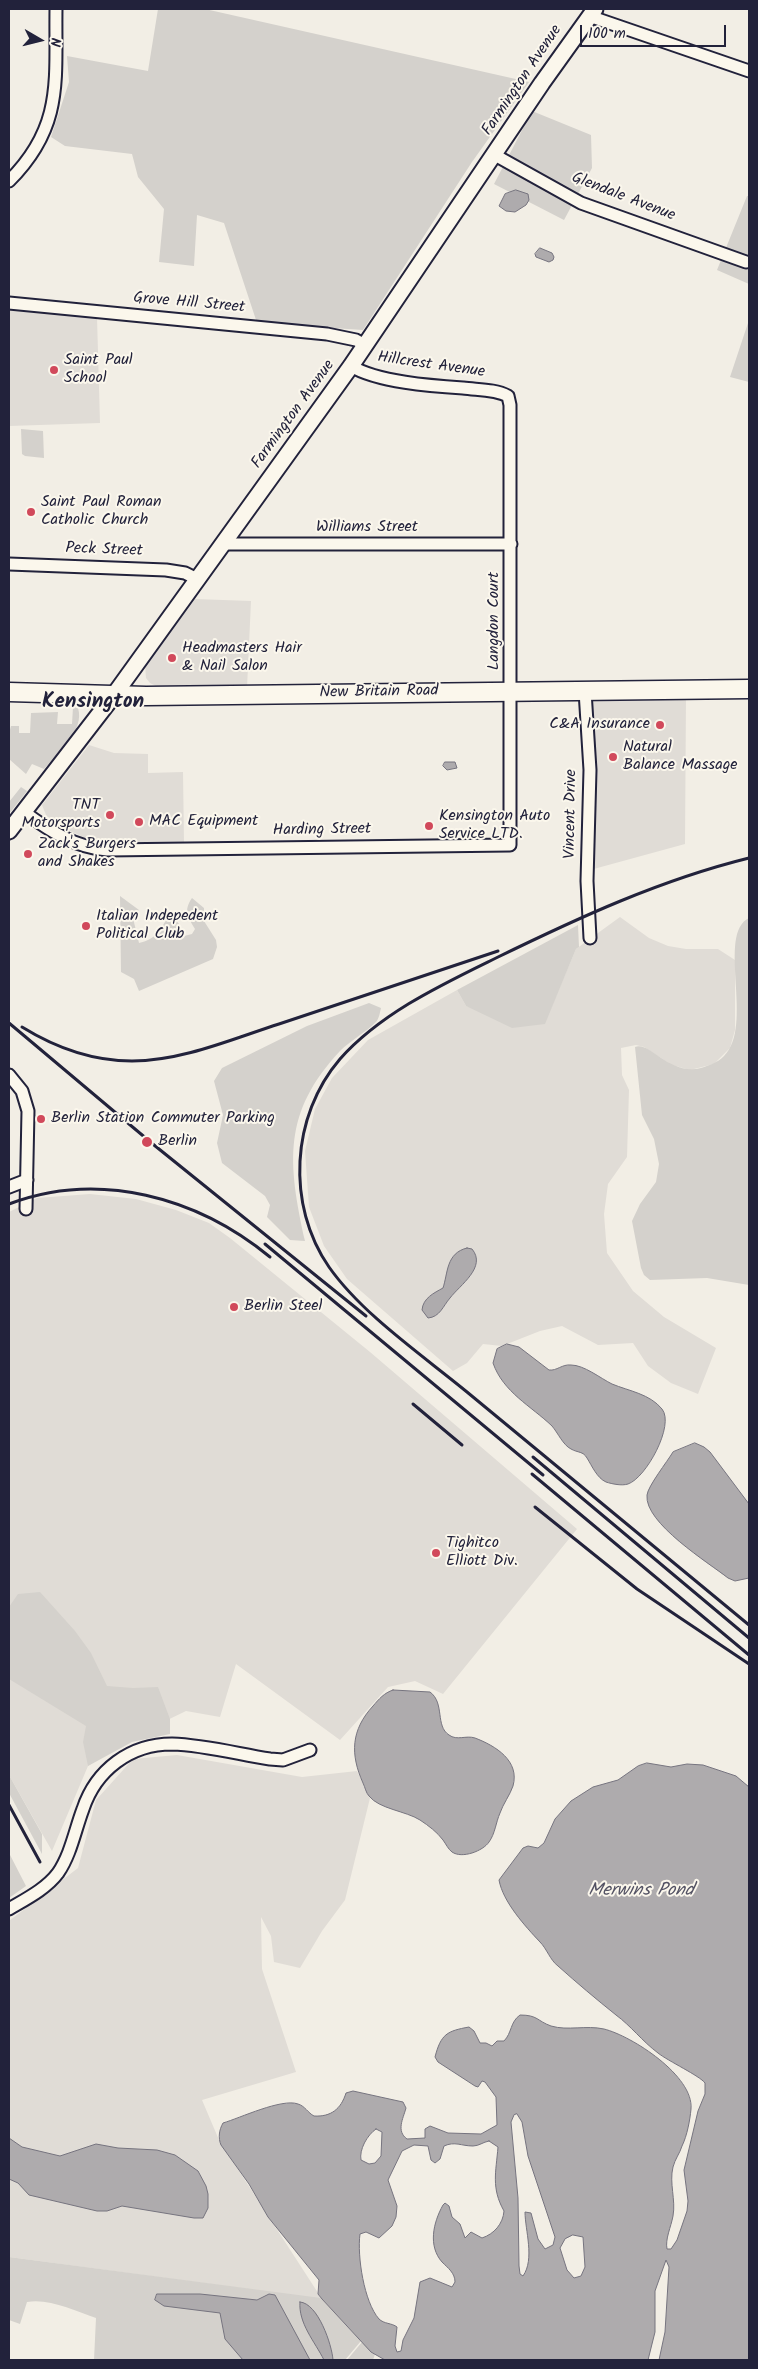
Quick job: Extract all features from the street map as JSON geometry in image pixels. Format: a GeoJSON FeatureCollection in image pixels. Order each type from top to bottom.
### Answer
{"type":"FeatureCollection","features":[{"type":"Feature","properties":{"kind":"main road","name":"Farmington Avenue"},"geometry":{"type":"LineString","coordinates":[[9,831],[114,695],[351,366],[592,13]]}},
{"type":"Feature","properties":{"kind":"main road","name":"New Britain Road"},"geometry":{"type":"LineString","coordinates":[[9,692],[114,695],[749,689]]}},
{"type":"Feature","properties":{"kind":"street"},"geometry":{"type":"LineString","coordinates":[[9,180],[35,150],[50,116],[55,88],[56,9]]}},
{"type":"Feature","properties":{"kind":"street"},"geometry":{"type":"LineString","coordinates":[[592,13],[749,71]]}},
{"type":"Feature","properties":{"kind":"street","name":"Glendale Avenue"},"geometry":{"type":"LineString","coordinates":[[494,154],[581,203],[746,262]]}},
{"type":"Feature","properties":{"kind":"street","name":"Grove Hill Street"},"geometry":{"type":"LineString","coordinates":[[9,303],[327,334],[346,337],[365,345]]}},
{"type":"Feature","properties":{"kind":"street","name":"Hillcrest Avenue"},"geometry":{"type":"LineString","coordinates":[[351,366],[370,375],[445,387],[500,392],[508,396]]}},
{"type":"Feature","properties":{"kind":"street","name":"Langdon Court"},"geometry":{"type":"LineString","coordinates":[[508,396],[510,405],[511,544],[510,845]]}},
{"type":"Feature","properties":{"kind":"street","name":"Williams Street"},"geometry":{"type":"LineString","coordinates":[[223,544],[511,544]]}},
{"type":"Feature","properties":{"kind":"street","name":"Peck Street"},"geometry":{"type":"LineString","coordinates":[[9,564],[166,570],[185,573],[198,579]]}},
{"type":"Feature","properties":{"kind":"street","name":"Vincent Drive"},"geometry":{"type":"LineString","coordinates":[[585,691],[590,770],[587,880],[590,938]]}},
{"type":"Feature","properties":{"kind":"street","name":"Harding Street"},"geometry":{"type":"LineString","coordinates":[[24,812],[66,840],[92,849],[510,845]]}},
{"type":"Feature","properties":{"kind":"street"},"geometry":{"type":"LineString","coordinates":[[9,1075],[22,1091],[27,1106],[26,1209]]}},
{"type":"Feature","properties":{"kind":"street"},"geometry":{"type":"LineString","coordinates":[[9,1187],[27,1180]]}},
{"type":"Feature","properties":{"kind":"street"},"geometry":{"type":"LineString","coordinates":[[9,1909],[46,1884],[59,1871],[66,1860],[83,1808],[93,1786],[114,1764],[128,1755],[142,1748],[172,1744],[283,1760],[310,1750]]}},
{"type":"Feature","properties":{"kind":"shaded area"},"geometry":{"type":"Polygon","coordinates":[[[158,9],[205,9],[529,82],[472,162],[363,330],[257,323],[224,223],[197,215],[194,266],[159,262],[164,209],[138,177],[132,154],[65,146],[51,137],[69,82],[67,56],[148,71],[158,9]]]}},
{"type":"Feature","properties":{"kind":"shaded area"},"geometry":{"type":"Polygon","coordinates":[[[532,111],[591,135],[592,168],[564,220],[494,184],[532,111]]]}},
{"type":"Feature","properties":{"kind":"shaded area"},"geometry":{"type":"Polygon","coordinates":[[[747,196],[749,196],[749,284],[717,270],[747,196]]]}},
{"type":"Feature","properties":{"kind":"shaded area","name":"Saint Paul School"},"geometry":{"type":"Polygon","coordinates":[[[9,310],[97,317],[100,423],[9,426],[9,310]]]}},
{"type":"Feature","properties":{"kind":"shaded area"},"geometry":{"type":"Polygon","coordinates":[[[749,320],[749,382],[730,377],[749,320]]]}},
{"type":"Feature","properties":{"kind":"shaded area"},"geometry":{"type":"Polygon","coordinates":[[[21,429],[43,431],[44,458],[22,454],[21,429]]]}},
{"type":"Feature","properties":{"kind":"shaded area"},"geometry":{"type":"Polygon","coordinates":[[[195,599],[251,601],[247,688],[156,686],[146,678],[145,665],[195,599]]]}},
{"type":"Feature","properties":{"kind":"shaded area"},"geometry":{"type":"Polygon","coordinates":[[[686,696],[685,844],[590,870],[593,697],[686,696]]]}},
{"type":"Feature","properties":{"kind":"shaded area"},"geometry":{"type":"Polygon","coordinates":[[[73,707],[78,708],[78,725],[69,741],[44,769],[32,764],[26,774],[9,759],[9,733],[11,726],[19,726],[19,733],[30,733],[31,713],[58,712],[57,724],[72,724],[73,707]]]}},
{"type":"Feature","properties":{"kind":"shaded area"},"geometry":{"type":"Polygon","coordinates":[[[89,745],[114,753],[148,754],[148,773],[183,772],[184,843],[94,842],[53,823],[46,815],[42,805],[89,745]]]}},
{"type":"Feature","properties":{"kind":"shaded area"},"geometry":{"type":"Polygon","coordinates":[[[21,787],[27,791],[9,814],[9,802],[21,787]]]}},
{"type":"Feature","properties":{"kind":"shaded area"},"geometry":{"type":"Polygon","coordinates":[[[120,896],[139,910],[132,914],[139,943],[153,937],[168,917],[177,922],[184,936],[192,934],[195,929],[187,910],[192,898],[204,908],[204,921],[216,940],[217,947],[213,959],[139,991],[134,979],[121,972],[120,896]]]}},
{"type":"Feature","properties":{"kind":"shaded area"},"geometry":{"type":"Polygon","coordinates":[[[620,917],[649,938],[668,946],[686,949],[718,949],[735,960],[735,1030],[730,1048],[714,1064],[690,1070],[672,1065],[644,1047],[636,1045],[621,1048],[622,1075],[629,1090],[627,1157],[608,1184],[604,1214],[607,1253],[633,1291],[664,1317],[716,1348],[698,1394],[671,1383],[648,1366],[633,1343],[598,1345],[562,1326],[540,1331],[502,1346],[483,1344],[467,1363],[453,1371],[347,1279],[324,1246],[309,1207],[305,1151],[315,1109],[332,1078],[368,1040],[457,990],[466,1006],[544,1024],[576,949],[620,917]]]}},
{"type":"Feature","properties":{"kind":"shaded area"},"geometry":{"type":"Polygon","coordinates":[[[749,918],[749,1285],[707,1278],[650,1280],[644,1275],[641,1268],[632,1221],[640,1204],[656,1182],[659,1164],[654,1139],[642,1115],[635,1047],[647,1049],[670,1063],[690,1069],[710,1065],[724,1056],[733,1042],[736,1024],[736,942],[740,927],[749,918]]]}},
{"type":"Feature","properties":{"kind":"shaded area"},"geometry":{"type":"Polygon","coordinates":[[[578,925],[579,947],[576,949],[545,1024],[512,1028],[466,1006],[457,990],[578,925]]]}},
{"type":"Feature","properties":{"kind":"shaded area"},"geometry":{"type":"Polygon","coordinates":[[[369,1003],[381,1008],[377,1021],[340,1051],[321,1074],[308,1096],[299,1118],[294,1140],[293,1163],[299,1213],[305,1241],[290,1240],[267,1217],[270,1205],[265,1196],[222,1163],[217,1143],[223,1115],[214,1081],[222,1068],[307,1026],[369,1003]]]}},
{"type":"Feature","properties":{"kind":"shaded area"},"geometry":{"type":"Polygon","coordinates":[[[90,1194],[136,1199],[176,1210],[209,1223],[370,1352],[577,1529],[443,1694],[415,1681],[388,1687],[340,1740],[236,1664],[220,1717],[186,1711],[124,1741],[88,1766],[52,1851],[9,1775],[9,1212],[37,1198],[90,1194]]]}},
{"type":"Feature","properties":{"kind":"shaded area"},"geometry":{"type":"Polygon","coordinates":[[[40,1592],[75,1631],[91,1653],[107,1686],[158,1687],[170,1719],[170,1734],[132,1742],[88,1766],[83,1742],[86,1726],[9,1679],[9,1607],[18,1594],[40,1592]]]}},
{"type":"Feature","properties":{"kind":"shaded area"},"geometry":{"type":"Polygon","coordinates":[[[177,1755],[302,1777],[357,1771],[370,1798],[345,1900],[322,1931],[300,1968],[274,1962],[271,1936],[261,1917],[262,1969],[296,2072],[202,2100],[219,2140],[322,2299],[9,2257],[9,1921],[78,1868],[96,1800],[133,1759],[177,1755]]]}},
{"type":"Feature","properties":{"kind":"shaded area"},"geometry":{"type":"Polygon","coordinates":[[[9,1775],[42,1834],[42,1854],[9,1793],[9,1775]]]}},
{"type":"Feature","properties":{"kind":"shaded area"},"geometry":{"type":"Polygon","coordinates":[[[9,1853],[26,1886],[9,1898],[9,1853]]]}},
{"type":"Feature","properties":{"kind":"shaded area"},"geometry":{"type":"Polygon","coordinates":[[[9,2257],[321,2298],[361,2341],[345,2360],[94,2360],[96,2318],[53,2303],[35,2301],[27,2302],[20,2324],[9,2320],[9,2257]]]}},
{"type":"Feature","properties":{"kind":"shaded area"},"geometry":{"type":"Polygon","coordinates":[[[362,2342],[375,2354],[373,2360],[347,2360],[362,2342]]]}},
{"type":"Feature","properties":{"kind":"water"},"geometry":{"type":"Polygon","coordinates":[[[516,190],[528,194],[529,200],[526,205],[515,212],[506,211],[499,206],[505,194],[516,190]]]}},
{"type":"Feature","properties":{"kind":"water"},"geometry":{"type":"Polygon","coordinates":[[[540,248],[552,253],[553,260],[549,262],[536,257],[535,254],[540,248]]]}},
{"type":"Feature","properties":{"kind":"water"},"geometry":{"type":"Polygon","coordinates":[[[445,762],[455,762],[457,768],[447,770],[443,766],[445,762]]]}},
{"type":"Feature","properties":{"kind":"water"},"geometry":{"type":"Polygon","coordinates":[[[467,1248],[472,1249],[476,1256],[474,1269],[436,1316],[428,1318],[422,1310],[424,1302],[429,1296],[443,1288],[451,1259],[455,1254],[467,1248]]]}},
{"type":"Feature","properties":{"kind":"water"},"geometry":{"type":"Polygon","coordinates":[[[507,1344],[519,1347],[549,1370],[555,1370],[568,1365],[581,1367],[612,1384],[645,1396],[662,1409],[665,1417],[665,1427],[662,1438],[650,1462],[635,1480],[623,1485],[606,1482],[600,1478],[582,1453],[568,1447],[552,1426],[518,1398],[503,1382],[493,1363],[497,1349],[507,1344]]]}},
{"type":"Feature","properties":{"kind":"water"},"geometry":{"type":"Polygon","coordinates":[[[695,1443],[710,1452],[749,1504],[749,1578],[735,1581],[728,1578],[693,1553],[666,1530],[649,1506],[648,1491],[673,1452],[695,1443]]]}},
{"type":"Feature","properties":{"kind":"water"},"geometry":{"type":"Polygon","coordinates":[[[393,1690],[430,1692],[437,1702],[442,1726],[449,1735],[455,1738],[472,1737],[483,1741],[498,1750],[510,1762],[514,1777],[513,1786],[501,1810],[491,1839],[477,1851],[461,1855],[452,1852],[438,1834],[423,1822],[379,1804],[367,1793],[356,1762],[355,1743],[357,1733],[360,1724],[373,1706],[384,1695],[393,1690]]]}},
{"type":"Feature","properties":{"kind":"water","name":"Merwins Pond"},"geometry":{"type":"Polygon","coordinates":[[[647,1763],[671,1767],[687,1764],[703,1765],[736,1776],[749,1787],[749,2360],[659,2360],[665,2332],[669,2267],[666,2260],[655,2291],[655,2332],[648,2360],[385,2360],[371,2352],[318,2294],[319,2280],[268,2217],[249,2184],[221,2145],[219,2137],[223,2123],[261,2109],[291,2103],[303,2106],[314,2116],[325,2115],[338,2108],[346,2093],[353,2091],[403,2102],[406,2108],[401,2129],[407,2139],[425,2138],[425,2129],[430,2126],[448,2133],[481,2134],[497,2125],[496,2097],[485,2082],[482,2081],[478,2087],[475,2086],[438,2062],[435,2057],[440,2043],[446,2035],[455,2030],[469,2027],[474,2031],[480,2043],[492,2046],[497,2041],[504,2041],[514,2021],[520,2015],[534,2017],[546,2024],[557,2027],[604,2029],[630,2040],[659,2059],[683,2084],[689,2096],[691,2109],[688,2128],[672,2173],[674,2210],[667,2237],[667,2249],[671,2249],[677,2240],[687,2211],[688,2201],[684,2170],[698,2111],[705,2094],[705,2083],[697,2076],[658,2053],[621,2019],[555,1964],[510,1905],[499,1880],[523,1848],[528,1846],[538,1848],[544,1843],[555,1819],[571,1801],[593,1787],[618,1780],[638,1766],[647,1763]],[[517,2114],[514,2115],[511,2122],[518,2198],[519,2266],[520,2274],[523,2276],[527,2269],[529,2253],[525,2212],[531,2213],[538,2239],[545,2249],[553,2245],[555,2237],[528,2156],[522,2122],[517,2114]],[[376,2129],[364,2143],[361,2152],[361,2160],[369,2164],[375,2163],[381,2156],[382,2132],[376,2129]],[[489,2141],[475,2146],[455,2144],[444,2146],[440,2159],[435,2163],[431,2160],[428,2146],[414,2145],[402,2151],[388,2180],[397,2206],[396,2217],[392,2226],[379,2238],[366,2232],[360,2234],[361,2266],[369,2302],[379,2319],[397,2327],[395,2346],[397,2352],[401,2351],[403,2340],[414,2318],[420,2282],[430,2278],[452,2287],[455,2282],[452,2273],[442,2262],[435,2249],[433,2234],[443,2205],[445,2203],[449,2206],[452,2217],[460,2224],[465,2238],[471,2232],[482,2238],[494,2231],[502,2220],[504,2211],[497,2195],[495,2180],[498,2147],[489,2141]],[[573,2235],[565,2239],[560,2248],[567,2270],[574,2278],[581,2276],[585,2267],[583,2237],[573,2235]]]}},
{"type":"Feature","properties":{"kind":"water"},"geometry":{"type":"Polygon","coordinates":[[[9,2138],[22,2147],[60,2156],[96,2144],[118,2148],[157,2150],[175,2155],[198,2171],[206,2186],[208,2208],[203,2218],[122,2206],[107,2211],[97,2211],[29,2195],[18,2183],[9,2179],[9,2138]]]}},
{"type":"Feature","properties":{"kind":"water"},"geometry":{"type":"Polygon","coordinates":[[[157,2294],[200,2294],[257,2300],[269,2294],[275,2295],[310,2360],[243,2360],[225,2339],[220,2313],[164,2306],[155,2300],[157,2294]]]}},
{"type":"Feature","properties":{"kind":"water"},"geometry":{"type":"Polygon","coordinates":[[[300,2302],[307,2304],[313,2309],[318,2317],[327,2335],[333,2360],[324,2360],[304,2325],[300,2302]]]}},
{"type":"Feature","properties":{"kind":"railway"},"geometry":{"type":"LineString","coordinates":[[749,858],[683,877],[620,901],[527,943],[454,979],[393,1014],[356,1043],[340,1059],[324,1082],[312,1107],[304,1134],[300,1161],[301,1189],[306,1216],[315,1243],[329,1267],[358,1301],[394,1333],[749,1625]]}},
{"type":"Feature","properties":{"kind":"railway"},"geometry":{"type":"LineString","coordinates":[[22,1027],[61,1047],[89,1056],[132,1061],[151,1060],[188,1053],[225,1042],[498,951]]}},
{"type":"Feature","properties":{"kind":"railway"},"geometry":{"type":"LineString","coordinates":[[9,1023],[154,1145],[366,1316]]}},
{"type":"Feature","properties":{"kind":"railway"},"geometry":{"type":"LineString","coordinates":[[9,1204],[43,1194],[77,1190],[112,1190],[146,1195],[179,1205],[211,1219],[242,1236],[270,1257]]}},
{"type":"Feature","properties":{"kind":"railway"},"geometry":{"type":"LineString","coordinates":[[265,1244],[543,1475]]}},
{"type":"Feature","properties":{"kind":"railway"},"geometry":{"type":"LineString","coordinates":[[413,1404],[462,1445]]}},
{"type":"Feature","properties":{"kind":"railway"},"geometry":{"type":"LineString","coordinates":[[533,1457],[749,1638]]}},
{"type":"Feature","properties":{"kind":"railway"},"geometry":{"type":"LineString","coordinates":[[532,1474],[749,1655]]}},
{"type":"Feature","properties":{"kind":"railway"},"geometry":{"type":"LineString","coordinates":[[535,1507],[637,1589],[749,1664]]}},
{"type":"Feature","properties":{"kind":"railway"},"geometry":{"type":"LineString","coordinates":[[9,1805],[40,1862]]}},
{"type":"Feature","properties":{"kind":"place","name":"Saint Paul School"},"geometry":{"type":"Point","coordinates":[54,370]}},
{"type":"Feature","properties":{"kind":"place","name":"Saint Paul Roman Catholic Church"},"geometry":{"type":"Point","coordinates":[31,512]}},
{"type":"Feature","properties":{"kind":"place","name":"Headmasters Hair & Nail Salon"},"geometry":{"type":"Point","coordinates":[172,658]}},
{"type":"Feature","properties":{"kind":"place","name":"C&A Insurance"},"geometry":{"type":"Point","coordinates":[660,725]}},
{"type":"Feature","properties":{"kind":"place","name":"Natural Balance Massage"},"geometry":{"type":"Point","coordinates":[613,757]}},
{"type":"Feature","properties":{"kind":"place","name":"TNT Motorsports"},"geometry":{"type":"Point","coordinates":[110,815]}},
{"type":"Feature","properties":{"kind":"place","name":"MAC Equipment"},"geometry":{"type":"Point","coordinates":[139,822]}},
{"type":"Feature","properties":{"kind":"place","name":"Kensington Auto Service LTD."},"geometry":{"type":"Point","coordinates":[429,826]}},
{"type":"Feature","properties":{"kind":"place","name":"Zack's Burgers and Shakes"},"geometry":{"type":"Point","coordinates":[28,854]}},
{"type":"Feature","properties":{"kind":"place","name":"Italian Indepedent Political Club"},"geometry":{"type":"Point","coordinates":[86,926]}},
{"type":"Feature","properties":{"kind":"place","name":"Berlin Station Commuter Parking"},"geometry":{"type":"Point","coordinates":[41,1119]}},
{"type":"Feature","properties":{"kind":"place","name":"Berlin"},"geometry":{"type":"Point","coordinates":[147,1142]}},
{"type":"Feature","properties":{"kind":"place","name":"Berlin Steel"},"geometry":{"type":"Point","coordinates":[234,1307]}},
{"type":"Feature","properties":{"kind":"place","name":"Tighitco Elliott Div."},"geometry":{"type":"Point","coordinates":[436,1553]}},
{"type":"Feature","properties":{"kind":"district","name":"Kensington"},"geometry":{"type":"Point","coordinates":[93,703]}}]}
